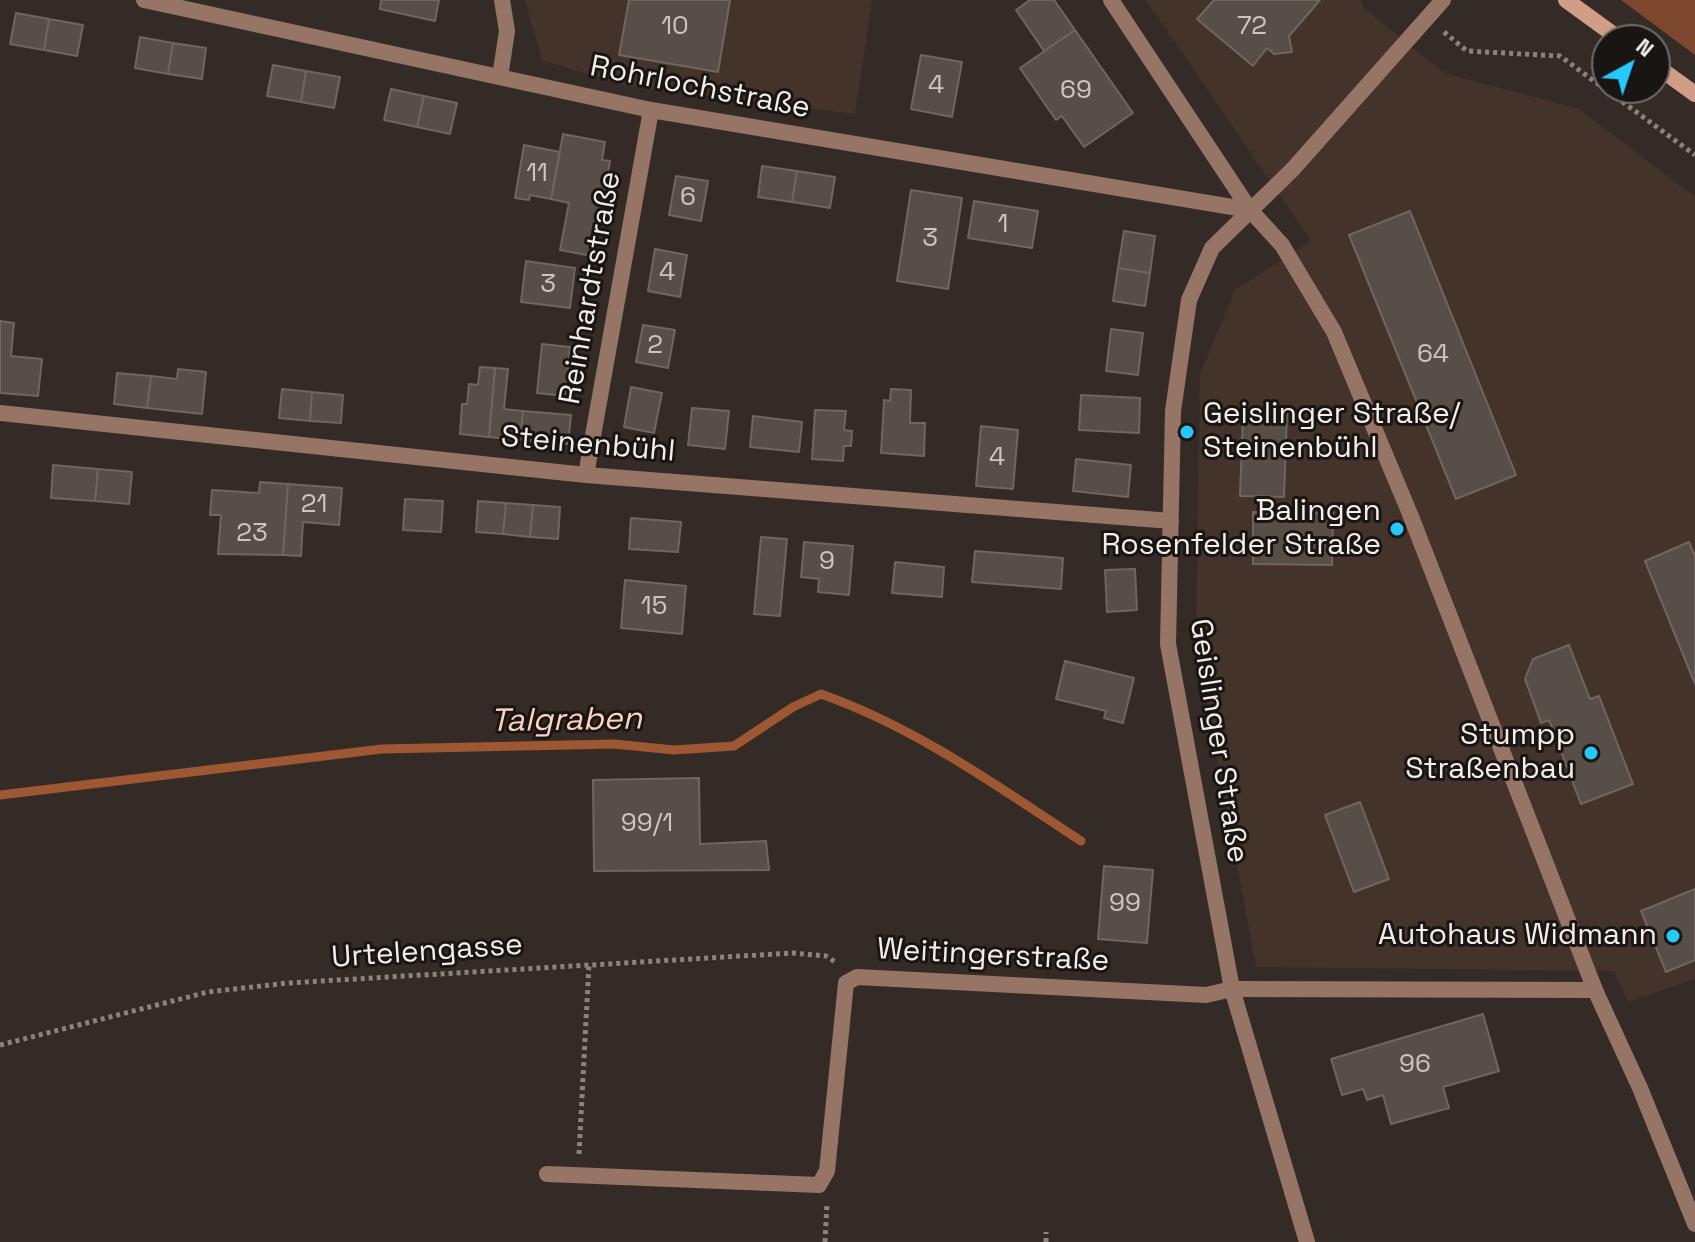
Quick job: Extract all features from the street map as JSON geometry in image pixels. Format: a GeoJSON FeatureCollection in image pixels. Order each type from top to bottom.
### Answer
{"type":"FeatureCollection","features":[{"type":"Feature","properties":{"kind":"main road"},"geometry":{"type":"LineString","coordinates":[[1566,0],[1599,24]]}},
{"type":"Feature","properties":{"kind":"main road"},"geometry":{"type":"LineString","coordinates":[[1671,77],[1695,94]]}},
{"type":"Feature","properties":{"kind":"street","name":"Rohrlochstraße"},"geometry":{"type":"LineString","coordinates":[[144,0],[651,110],[1250,210]]}},
{"type":"Feature","properties":{"kind":"street"},"geometry":{"type":"LineString","coordinates":[[500,77],[507,31],[502,0]]}},
{"type":"Feature","properties":{"kind":"street"},"geometry":{"type":"LineString","coordinates":[[1111,0],[1250,210],[1282,245],[1334,332],[1410,514],[1595,990],[1640,1088],[1695,1224]]}},
{"type":"Feature","properties":{"kind":"street","name":"Geislinger Straße"},"geometry":{"type":"LineString","coordinates":[[1307,1242],[1232,989],[1168,644],[1173,411],[1189,300],[1212,248],[1293,169],[1443,0]]}},
{"type":"Feature","properties":{"kind":"street","name":"Reinhardtstraße"},"geometry":{"type":"LineString","coordinates":[[586,475],[651,110]]}},
{"type":"Feature","properties":{"kind":"street","name":"Steinenbühl"},"geometry":{"type":"LineString","coordinates":[[0,413],[586,475],[1171,521]]}},
{"type":"Feature","properties":{"kind":"street","name":"Weitingerstraße"},"geometry":{"type":"LineString","coordinates":[[819,1185],[827,1171],[846,983],[857,977],[1206,995],[1232,989],[1595,990]]}},
{"type":"Feature","properties":{"kind":"street"},"geometry":{"type":"LineString","coordinates":[[547,1174],[819,1185]]}},
{"type":"Feature","properties":{"kind":"path"},"geometry":{"type":"LineString","coordinates":[[1427,18],[1467,51],[1560,56],[1695,155]]}},
{"type":"Feature","properties":{"kind":"path","name":"Urtelengasse"},"geometry":{"type":"LineString","coordinates":[[0,1045],[208,992],[288,983],[792,953],[826,956],[857,977]]}},
{"type":"Feature","properties":{"kind":"path"},"geometry":{"type":"LineString","coordinates":[[577,1175],[589,964]]}},
{"type":"Feature","properties":{"kind":"path"},"geometry":{"type":"LineString","coordinates":[[819,1185],[828,1197],[825,1242]]}},
{"type":"Feature","properties":{"kind":"path"},"geometry":{"type":"LineString","coordinates":[[1046,1232],[1046,1242]]}},
{"type":"Feature","properties":{"kind":"shaded area"},"geometry":{"type":"Polygon","coordinates":[[[525,0],[872,0],[855,114],[626,86],[542,60],[525,0]]]}},
{"type":"Feature","properties":{"kind":"shaded area"},"geometry":{"type":"Polygon","coordinates":[[[1146,0],[1361,0],[1364,8],[1444,73],[1579,109],[1695,197],[1695,979],[1628,1002],[1614,971],[1256,967],[1196,643],[1200,374],[1235,290],[1311,241],[1146,0]]]}},
{"type":"Feature","properties":{"kind":"shaded area"},"geometry":{"type":"Polygon","coordinates":[[[1621,0],[1695,0],[1695,55],[1671,37],[1671,24],[1653,24],[1621,0]]]}},
{"type":"Feature","properties":{"kind":"building"},"geometry":{"type":"Polygon","coordinates":[[[381,0],[439,0],[435,21],[380,9],[381,0]]]}},
{"type":"Feature","properties":{"kind":"building"},"geometry":{"type":"Polygon","coordinates":[[[629,0],[730,0],[718,72],[619,55],[629,0]]]}},
{"type":"Feature","properties":{"kind":"building"},"geometry":{"type":"Polygon","coordinates":[[[1030,0],[1054,0],[1075,30],[1044,51],[1016,10],[1030,0]]]}},
{"type":"Feature","properties":{"kind":"building"},"geometry":{"type":"Polygon","coordinates":[[[1214,0],[1320,0],[1289,36],[1292,52],[1274,54],[1267,48],[1253,66],[1197,19],[1214,0]]]}},
{"type":"Feature","properties":{"kind":"building"},"geometry":{"type":"Polygon","coordinates":[[[16,13],[49,19],[44,50],[10,44],[16,13]]]}},
{"type":"Feature","properties":{"kind":"building"},"geometry":{"type":"Polygon","coordinates":[[[49,19],[83,25],[77,56],[44,50],[49,19]]]}},
{"type":"Feature","properties":{"kind":"building"},"geometry":{"type":"Polygon","coordinates":[[[1075,30],[1133,113],[1084,147],[1062,116],[1056,120],[1020,68],[1075,30]]]}},
{"type":"Feature","properties":{"kind":"building"},"geometry":{"type":"Polygon","coordinates":[[[140,37],[173,43],[168,74],[135,68],[140,37]]]}},
{"type":"Feature","properties":{"kind":"building"},"geometry":{"type":"Polygon","coordinates":[[[173,43],[206,48],[202,79],[168,74],[173,43]]]}},
{"type":"Feature","properties":{"kind":"building"},"geometry":{"type":"Polygon","coordinates":[[[921,55],[962,62],[952,117],[911,109],[921,55]]]}},
{"type":"Feature","properties":{"kind":"building"},"geometry":{"type":"Polygon","coordinates":[[[273,65],[306,71],[301,102],[267,96],[273,65]]]}},
{"type":"Feature","properties":{"kind":"building"},"geometry":{"type":"Polygon","coordinates":[[[306,71],[340,77],[334,108],[301,102],[306,71]]]}},
{"type":"Feature","properties":{"kind":"building"},"geometry":{"type":"Polygon","coordinates":[[[391,89],[424,96],[417,127],[384,120],[391,89]]]}},
{"type":"Feature","properties":{"kind":"building"},"geometry":{"type":"Polygon","coordinates":[[[424,96],[457,103],[450,134],[417,127],[424,96]]]}},
{"type":"Feature","properties":{"kind":"building"},"geometry":{"type":"Polygon","coordinates":[[[563,134],[605,142],[602,160],[610,161],[592,256],[560,250],[569,203],[551,199],[563,134]]]}},
{"type":"Feature","properties":{"kind":"building"},"geometry":{"type":"Polygon","coordinates":[[[524,145],[560,152],[551,199],[530,195],[529,200],[515,198],[524,145]]]}},
{"type":"Feature","properties":{"kind":"building"},"geometry":{"type":"Polygon","coordinates":[[[762,166],[797,171],[792,202],[758,197],[762,166]]]}},
{"type":"Feature","properties":{"kind":"building"},"geometry":{"type":"Polygon","coordinates":[[[797,171],[835,177],[830,208],[792,202],[797,171]]]}},
{"type":"Feature","properties":{"kind":"building"},"geometry":{"type":"Polygon","coordinates":[[[676,176],[708,181],[701,221],[669,215],[676,176]]]}},
{"type":"Feature","properties":{"kind":"building"},"geometry":{"type":"Polygon","coordinates":[[[911,190],[962,198],[948,289],[897,281],[911,190]]]}},
{"type":"Feature","properties":{"kind":"building"},"geometry":{"type":"Polygon","coordinates":[[[974,201],[1038,211],[1032,248],[968,238],[974,201]]]}},
{"type":"Feature","properties":{"kind":"building"},"geometry":{"type":"Polygon","coordinates":[[[1410,211],[1516,475],[1456,499],[1349,235],[1410,211]]]}},
{"type":"Feature","properties":{"kind":"building"},"geometry":{"type":"Polygon","coordinates":[[[1124,231],[1155,236],[1150,273],[1118,268],[1124,231]]]}},
{"type":"Feature","properties":{"kind":"building"},"geometry":{"type":"Polygon","coordinates":[[[655,249],[687,255],[680,297],[648,291],[655,249]]]}},
{"type":"Feature","properties":{"kind":"building"},"geometry":{"type":"Polygon","coordinates":[[[526,261],[575,268],[570,308],[521,302],[526,261]]]}},
{"type":"Feature","properties":{"kind":"building"},"geometry":{"type":"Polygon","coordinates":[[[1118,268],[1150,273],[1145,306],[1113,301],[1118,268]]]}},
{"type":"Feature","properties":{"kind":"building"},"geometry":{"type":"Polygon","coordinates":[[[0,321],[14,323],[11,356],[42,359],[38,396],[0,393],[0,321]]]}},
{"type":"Feature","properties":{"kind":"building"},"geometry":{"type":"Polygon","coordinates":[[[643,325],[675,330],[668,368],[636,362],[643,325]]]}},
{"type":"Feature","properties":{"kind":"building"},"geometry":{"type":"Polygon","coordinates":[[[1111,329],[1143,333],[1138,375],[1106,371],[1111,329]]]}},
{"type":"Feature","properties":{"kind":"building"},"geometry":{"type":"Polygon","coordinates":[[[542,344],[570,347],[565,396],[537,393],[542,344]]]}},
{"type":"Feature","properties":{"kind":"building"},"geometry":{"type":"Polygon","coordinates":[[[480,367],[495,368],[489,437],[460,434],[462,404],[467,404],[469,384],[478,385],[480,367]]]}},
{"type":"Feature","properties":{"kind":"building"},"geometry":{"type":"Polygon","coordinates":[[[495,368],[508,369],[504,409],[523,411],[520,440],[489,437],[495,368]]]}},
{"type":"Feature","properties":{"kind":"building"},"geometry":{"type":"Polygon","coordinates":[[[178,369],[206,372],[202,414],[147,408],[151,376],[177,379],[178,369]]]}},
{"type":"Feature","properties":{"kind":"building"},"geometry":{"type":"Polygon","coordinates":[[[117,373],[151,376],[147,408],[114,404],[117,373]]]}},
{"type":"Feature","properties":{"kind":"building"},"geometry":{"type":"Polygon","coordinates":[[[631,387],[662,393],[654,433],[624,427],[631,387]]]}},
{"type":"Feature","properties":{"kind":"building"},"geometry":{"type":"Polygon","coordinates":[[[282,389],[312,392],[310,421],[279,418],[282,389]]]}},
{"type":"Feature","properties":{"kind":"building"},"geometry":{"type":"Polygon","coordinates":[[[891,389],[911,390],[910,423],[925,423],[924,456],[881,453],[884,400],[890,401],[891,389]]]}},
{"type":"Feature","properties":{"kind":"building"},"geometry":{"type":"Polygon","coordinates":[[[312,392],[343,395],[341,423],[310,421],[312,392]]]}},
{"type":"Feature","properties":{"kind":"building"},"geometry":{"type":"Polygon","coordinates":[[[1081,395],[1140,398],[1139,433],[1079,430],[1081,395]]]}},
{"type":"Feature","properties":{"kind":"building"},"geometry":{"type":"Polygon","coordinates":[[[692,408],[729,411],[725,449],[688,445],[692,408]]]}},
{"type":"Feature","properties":{"kind":"building"},"geometry":{"type":"Polygon","coordinates":[[[815,410],[846,411],[844,430],[852,431],[851,446],[844,446],[843,461],[812,459],[815,410]]]}},
{"type":"Feature","properties":{"kind":"building"},"geometry":{"type":"Polygon","coordinates":[[[523,411],[571,415],[568,444],[520,440],[523,411]]]}},
{"type":"Feature","properties":{"kind":"building"},"geometry":{"type":"Polygon","coordinates":[[[1243,413],[1287,414],[1284,497],[1240,496],[1243,413]]]}},
{"type":"Feature","properties":{"kind":"building"},"geometry":{"type":"Polygon","coordinates":[[[753,416],[802,422],[799,452],[750,447],[753,416]]]}},
{"type":"Feature","properties":{"kind":"building"},"geometry":{"type":"Polygon","coordinates":[[[981,426],[1018,430],[1013,489],[976,486],[981,426]]]}},
{"type":"Feature","properties":{"kind":"building"},"geometry":{"type":"Polygon","coordinates":[[[1076,459],[1131,465],[1128,497],[1073,491],[1076,459]]]}},
{"type":"Feature","properties":{"kind":"building"},"geometry":{"type":"Polygon","coordinates":[[[53,465],[98,469],[95,501],[51,498],[53,465]]]}},
{"type":"Feature","properties":{"kind":"building"},"geometry":{"type":"Polygon","coordinates":[[[98,469],[132,472],[129,504],[95,501],[98,469]]]}},
{"type":"Feature","properties":{"kind":"building"},"geometry":{"type":"Polygon","coordinates":[[[260,482],[288,484],[283,555],[218,554],[221,515],[210,515],[212,490],[259,493],[260,482]]]}},
{"type":"Feature","properties":{"kind":"building"},"geometry":{"type":"Polygon","coordinates":[[[288,484],[342,488],[339,525],[303,522],[301,556],[283,555],[288,484]]]}},
{"type":"Feature","properties":{"kind":"building"},"geometry":{"type":"Polygon","coordinates":[[[405,499],[443,501],[441,532],[403,530],[405,499]]]}},
{"type":"Feature","properties":{"kind":"building"},"geometry":{"type":"Polygon","coordinates":[[[478,501],[506,503],[503,534],[476,532],[478,501]]]}},
{"type":"Feature","properties":{"kind":"building"},"geometry":{"type":"Polygon","coordinates":[[[506,503],[533,505],[530,537],[503,534],[506,503]]]}},
{"type":"Feature","properties":{"kind":"building"},"geometry":{"type":"Polygon","coordinates":[[[533,505],[560,507],[558,539],[530,537],[533,505]]]}},
{"type":"Feature","properties":{"kind":"building"},"geometry":{"type":"Polygon","coordinates":[[[1253,512],[1333,513],[1332,565],[1253,564],[1253,512]]]}},
{"type":"Feature","properties":{"kind":"building"},"geometry":{"type":"Polygon","coordinates":[[[631,518],[681,522],[678,552],[629,549],[631,518]]]}},
{"type":"Feature","properties":{"kind":"building"},"geometry":{"type":"Polygon","coordinates":[[[761,537],[787,539],[780,616],[754,614],[761,537]]]}},
{"type":"Feature","properties":{"kind":"building"},"geometry":{"type":"Polygon","coordinates":[[[804,542],[853,546],[849,595],[818,592],[819,579],[801,577],[804,542]]]}},
{"type":"Feature","properties":{"kind":"building"},"geometry":{"type":"Polygon","coordinates":[[[1689,542],[1695,556],[1695,684],[1645,561],[1689,542]]]}},
{"type":"Feature","properties":{"kind":"building"},"geometry":{"type":"Polygon","coordinates":[[[975,551],[1063,558],[1061,589],[972,582],[975,551]]]}},
{"type":"Feature","properties":{"kind":"building"},"geometry":{"type":"Polygon","coordinates":[[[895,562],[944,567],[942,597],[892,593],[895,562]]]}},
{"type":"Feature","properties":{"kind":"building"},"geometry":{"type":"Polygon","coordinates":[[[1135,569],[1137,610],[1107,612],[1105,570],[1135,569]]]}},
{"type":"Feature","properties":{"kind":"building"},"geometry":{"type":"Polygon","coordinates":[[[625,580],[686,586],[682,634],[621,628],[625,580]]]}},
{"type":"Feature","properties":{"kind":"building","name":"Stumpp Straßenbau"},"geometry":{"type":"Polygon","coordinates":[[[1569,645],[1590,699],[1599,696],[1633,784],[1581,804],[1549,720],[1541,723],[1525,679],[1533,659],[1569,645]]]}},
{"type":"Feature","properties":{"kind":"building"},"geometry":{"type":"Polygon","coordinates":[[[1065,661],[1134,678],[1123,723],[1104,718],[1106,711],[1056,699],[1065,661]]]}},
{"type":"Feature","properties":{"kind":"building"},"geometry":{"type":"Polygon","coordinates":[[[699,778],[700,844],[766,841],[769,870],[594,871],[593,780],[699,778]]]}},
{"type":"Feature","properties":{"kind":"building"},"geometry":{"type":"Polygon","coordinates":[[[1360,802],[1389,879],[1354,892],[1325,815],[1360,802]]]}},
{"type":"Feature","properties":{"kind":"building"},"geometry":{"type":"Polygon","coordinates":[[[1104,866],[1153,870],[1147,943],[1098,939],[1104,866]]]}},
{"type":"Feature","properties":{"kind":"building","name":"Autohaus Widmann"},"geometry":{"type":"Polygon","coordinates":[[[1695,889],[1695,960],[1666,972],[1641,911],[1695,889]]]}},
{"type":"Feature","properties":{"kind":"building"},"geometry":{"type":"Polygon","coordinates":[[[1483,1014],[1499,1071],[1443,1087],[1449,1108],[1391,1124],[1383,1095],[1367,1100],[1363,1089],[1342,1095],[1331,1059],[1483,1014]]]}},
{"type":"Feature","properties":{"kind":"waterway","name":"Talgraben"},"geometry":{"type":"LineString","coordinates":[[0,795],[382,749],[614,744],[674,750],[734,746],[793,707],[821,694],[923,741],[1081,841]]}},
{"type":"Feature","properties":{"kind":"place","name":"Geislinger Straße/ Steinenbühl"},"geometry":{"type":"Point","coordinates":[1187,432]}},
{"type":"Feature","properties":{"kind":"place","name":"Balingen Rosenfelder Straße"},"geometry":{"type":"Point","coordinates":[1397,529]}},
{"type":"Feature","properties":{"kind":"place","name":"Stumpp Straßenbau"},"geometry":{"type":"Point","coordinates":[1591,753]}},
{"type":"Feature","properties":{"kind":"place","name":"Autohaus Widmann"},"geometry":{"type":"Point","coordinates":[1673,936]}}]}
